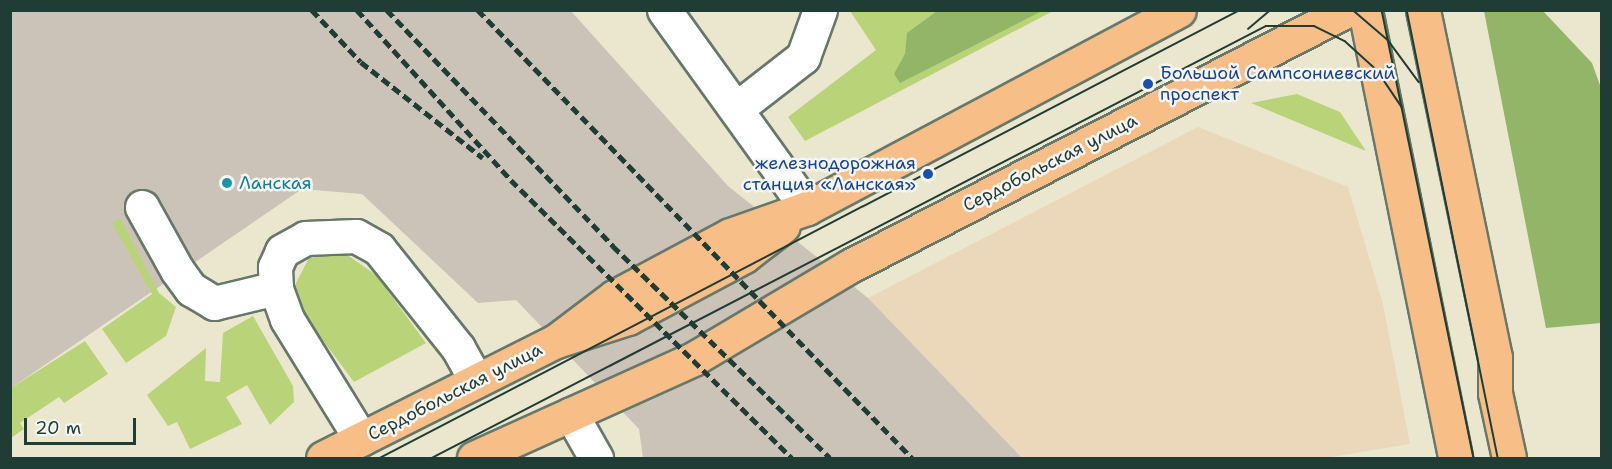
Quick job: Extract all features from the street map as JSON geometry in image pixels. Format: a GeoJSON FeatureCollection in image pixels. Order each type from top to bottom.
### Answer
{"type":"FeatureCollection","features":[{"type":"Feature","properties":{"kind":"main road","name":"Сердобольская улица"},"geometry":{"type":"LineString","coordinates":[[323,459],[556,341],[638,313],[744,256],[807,207],[1179,10]]}},
{"type":"Feature","properties":{"kind":"main road","name":"Сердобольская улица"},"geometry":{"type":"LineString","coordinates":[[474,459],[581,409],[687,338],[764,296],[850,266],[1347,10]]}},
{"type":"Feature","properties":{"kind":"main road"},"geometry":{"type":"LineString","coordinates":[[1365,10],[1455,459]]}},
{"type":"Feature","properties":{"kind":"main road"},"geometry":{"type":"LineString","coordinates":[[1423,10],[1496,357],[1495,393],[1509,459]]}},
{"type":"Feature","properties":{"kind":"lane"},"geometry":{"type":"LineString","coordinates":[[664,10],[807,207]]}},
{"type":"Feature","properties":{"kind":"lane"},"geometry":{"type":"LineString","coordinates":[[736,109],[803,57],[820,10]]}},
{"type":"Feature","properties":{"kind":"lane"},"geometry":{"type":"LineString","coordinates":[[142,207],[177,270],[191,289],[214,303],[276,288]]}},
{"type":"Feature","properties":{"kind":"lane"},"geometry":{"type":"LineString","coordinates":[[362,439],[287,319],[276,288],[275,267],[282,251],[305,238],[356,236],[379,249],[458,348],[476,380]]}},
{"type":"Feature","properties":{"kind":"lane"},"geometry":{"type":"LineString","coordinates":[[581,409],[596,459]]}},
{"type":"Feature","properties":{"kind":"shaded area"},"geometry":{"type":"Polygon","coordinates":[[[11,11],[571,11],[728,186],[868,298],[1022,458],[643,458],[639,429],[516,300],[478,303],[362,194],[302,189],[11,388],[11,11]]]}},
{"type":"Feature","properties":{"kind":"shaded area"},"geometry":{"type":"Polygon","coordinates":[[[1198,127],[1348,187],[1383,304],[1410,444],[1326,458],[1022,458],[868,298],[1198,127]]]}},
{"type":"Feature","properties":{"kind":"green space"},"geometry":{"type":"Polygon","coordinates":[[[850,11],[1053,11],[805,141],[788,117],[876,50],[850,11]]]}},
{"type":"Feature","properties":{"kind":"green space"},"geometry":{"type":"Polygon","coordinates":[[[937,11],[1042,11],[900,83],[894,74],[905,54],[907,33],[937,11]]]}},
{"type":"Feature","properties":{"kind":"green space"},"geometry":{"type":"Polygon","coordinates":[[[1484,11],[1543,11],[1592,63],[1601,88],[1601,323],[1546,328],[1484,11]]]}},
{"type":"Feature","properties":{"kind":"green space"},"geometry":{"type":"Polygon","coordinates":[[[1297,94],[1340,112],[1366,151],[1251,103],[1297,94]]]}},
{"type":"Feature","properties":{"kind":"green space"},"geometry":{"type":"Polygon","coordinates":[[[120,218],[159,293],[176,307],[166,336],[126,363],[102,329],[152,294],[112,223],[120,218]]]}},
{"type":"Feature","properties":{"kind":"green space"},"geometry":{"type":"Polygon","coordinates":[[[343,252],[376,275],[426,343],[354,382],[304,315],[295,285],[309,258],[343,252]]]}},
{"type":"Feature","properties":{"kind":"green space"},"geometry":{"type":"Polygon","coordinates":[[[253,316],[293,386],[294,402],[270,425],[247,385],[226,397],[242,424],[190,449],[177,422],[168,426],[147,395],[206,348],[205,381],[220,382],[223,333],[253,316]]]}},
{"type":"Feature","properties":{"kind":"green space"},"geometry":{"type":"Polygon","coordinates":[[[85,341],[108,374],[64,403],[59,397],[20,423],[24,429],[11,438],[11,388],[85,341]]]}},
{"type":"Feature","properties":{"kind":"tram line"},"geometry":{"type":"LineString","coordinates":[[380,458],[1240,10]]}},
{"type":"Feature","properties":{"kind":"tram line"},"geometry":{"type":"LineString","coordinates":[[1248,29],[1271,10]]}},
{"type":"Feature","properties":{"kind":"tram line"},"geometry":{"type":"LineString","coordinates":[[1353,10],[1388,40],[1419,82]]}},
{"type":"Feature","properties":{"kind":"tram line"},"geometry":{"type":"LineString","coordinates":[[1382,10],[1474,458]]}},
{"type":"Feature","properties":{"kind":"tram line"},"geometry":{"type":"LineString","coordinates":[[1407,10],[1498,458]]}},
{"type":"Feature","properties":{"kind":"tram line"},"geometry":{"type":"LineString","coordinates":[[432,458],[1266,26],[1314,26],[1345,41],[1377,70],[1402,107]]}},
{"type":"Feature","properties":{"kind":"railway"},"geometry":{"type":"LineString","coordinates":[[312,10],[361,62],[483,158]]}},
{"type":"Feature","properties":{"kind":"railway"},"geometry":{"type":"LineString","coordinates":[[357,10],[511,180],[792,458]]}},
{"type":"Feature","properties":{"kind":"railway"},"geometry":{"type":"LineString","coordinates":[[387,10],[613,246],[830,458]]}},
{"type":"Feature","properties":{"kind":"railway"},"geometry":{"type":"LineString","coordinates":[[478,10],[912,458]]}},
{"type":"Feature","properties":{"kind":"place","name":"Большой Сампсониевский проспект"},"geometry":{"type":"Point","coordinates":[1148,84]}},
{"type":"Feature","properties":{"kind":"place","name":"железнодорожная станция «Ланская»"},"geometry":{"type":"Point","coordinates":[928,174]}},
{"type":"Feature","properties":{"kind":"place","name":"Ланская"},"geometry":{"type":"Point","coordinates":[227,183]}}]}
